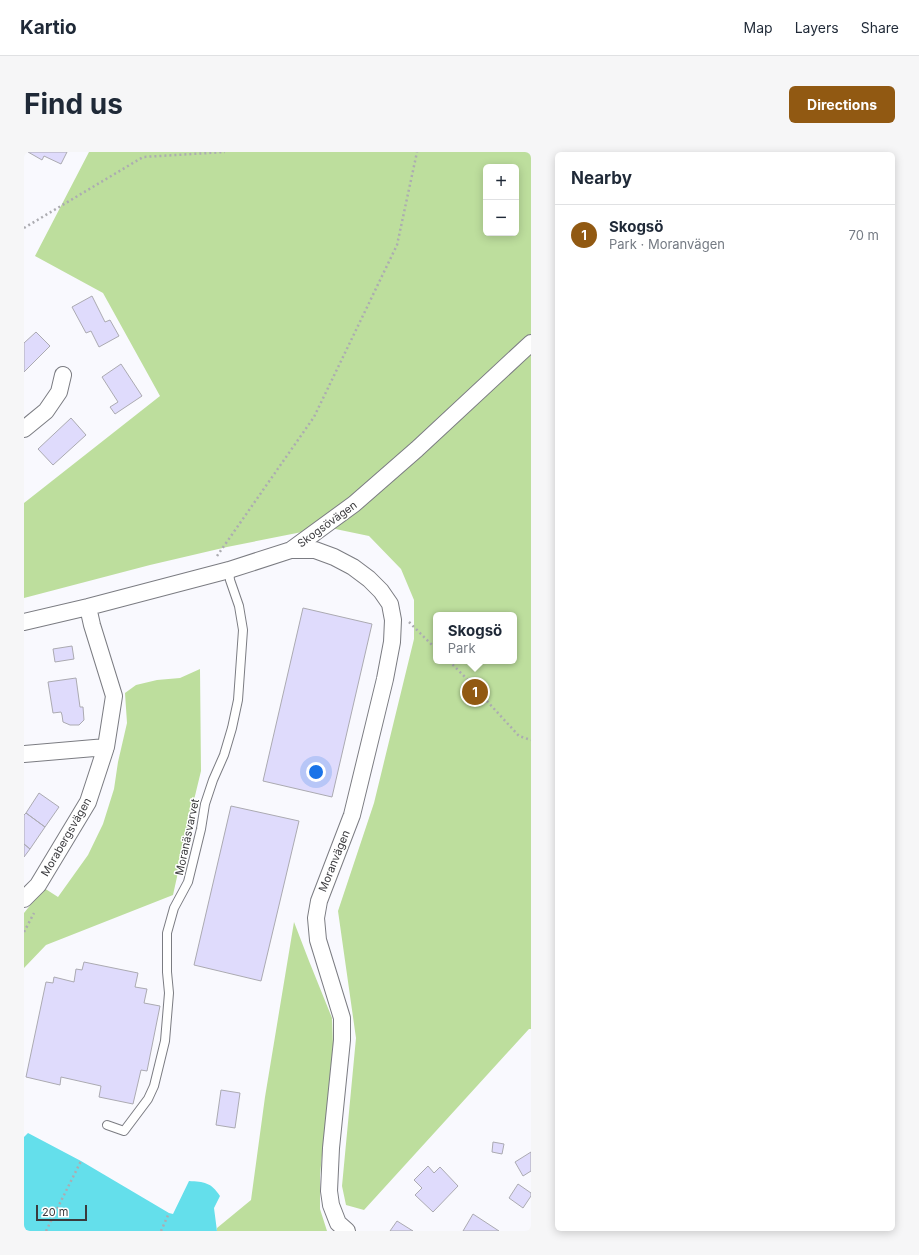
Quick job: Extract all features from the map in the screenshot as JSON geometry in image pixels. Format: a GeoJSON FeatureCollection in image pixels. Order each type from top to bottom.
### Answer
{"type":"FeatureCollection","features":[{"type":"Feature","properties":{"kind":"street","name":"Skogsövägen"},"geometry":{"type":"LineString","coordinates":[[24,622],[230,570],[291,550],[354,504],[531,343]]}},
{"type":"Feature","properties":{"kind":"street"},"geometry":{"type":"LineString","coordinates":[[24,429],[46,411],[59,392],[63,374]]}},
{"type":"Feature","properties":{"kind":"street","name":"Moranvägen"},"geometry":{"type":"LineString","coordinates":[[291,550],[315,550],[334,557],[353,567],[369,579],[381,591],[390,604],[393,620],[392,642],[378,709],[352,815],[318,901],[316,918],[318,940],[342,1018],[342,1040],[331,1148],[329,1191],[338,1223],[347,1231]]}},
{"type":"Feature","properties":{"kind":"street","name":"Morabergsvägen"},"geometry":{"type":"LineString","coordinates":[[24,900],[38,885],[88,802],[106,747],[114,696],[92,625],[88,606]]}},
{"type":"Feature","properties":{"kind":"street"},"geometry":{"type":"LineString","coordinates":[[24,754],[106,747]]}},
{"type":"Feature","properties":{"kind":"lane","name":"Moranäsvarvet"},"geometry":{"type":"LineString","coordinates":[[107,1125],[124,1131],[148,1099],[154,1086],[165,1041],[169,993],[167,972],[167,933],[174,908],[188,882],[201,829],[204,804],[224,755],[238,700],[243,630],[239,606],[230,580],[230,570]]}},
{"type":"Feature","properties":{"kind":"path"},"geometry":{"type":"LineString","coordinates":[[24,228],[143,156],[225,152]]}},
{"type":"Feature","properties":{"kind":"path"},"geometry":{"type":"LineString","coordinates":[[201,577],[314,417],[397,245],[417,152]]}},
{"type":"Feature","properties":{"kind":"path"},"geometry":{"type":"LineString","coordinates":[[390,604],[433,646]]}},
{"type":"Feature","properties":{"kind":"path"},"geometry":{"type":"LineString","coordinates":[[452,664],[519,736],[531,740]]}},
{"type":"Feature","properties":{"kind":"path"},"geometry":{"type":"LineString","coordinates":[[46,1231],[81,1161]]}},
{"type":"Feature","properties":{"kind":"path"},"geometry":{"type":"LineString","coordinates":[[161,1231],[169,1212]]}},
{"type":"Feature","properties":{"kind":"green space"},"geometry":{"type":"Polygon","coordinates":[[[89,152],[531,152],[531,1029],[529,1029],[364,1210],[346,1205],[342,1186],[356,1038],[338,911],[374,803],[414,639],[414,600],[401,569],[369,536],[321,526],[302,532],[227,547],[150,565],[24,598],[24,503],[160,396],[103,293],[35,256],[89,152]]]}},
{"type":"Feature","properties":{"kind":"green space"},"geometry":{"type":"Polygon","coordinates":[[[200,669],[201,771],[173,895],[46,945],[24,968],[24,913],[44,888],[58,897],[88,855],[103,824],[114,789],[118,762],[127,723],[125,693],[136,685],[157,680],[180,678],[200,669]]]}},
{"type":"Feature","properties":{"kind":"green space"},"geometry":{"type":"Polygon","coordinates":[[[294,922],[332,1018],[333,1045],[320,1175],[320,1209],[327,1231],[217,1231],[217,1228],[251,1200],[265,1097],[294,922]]]}},
{"type":"Feature","properties":{"kind":"water"},"geometry":{"type":"Polygon","coordinates":[[[28,1133],[81,1161],[169,1213],[173,1214],[189,1181],[203,1182],[210,1185],[220,1196],[214,1208],[217,1231],[24,1231],[24,1137],[28,1133]]]}},
{"type":"Feature","properties":{"kind":"building"},"geometry":{"type":"Polygon","coordinates":[[[28,152],[67,152],[61,164],[44,156],[42,160],[28,152]]]}},
{"type":"Feature","properties":{"kind":"building"},"geometry":{"type":"Polygon","coordinates":[[[92,296],[105,322],[110,320],[119,336],[99,347],[91,331],[86,333],[72,307],[92,296]]]}},
{"type":"Feature","properties":{"kind":"building"},"geometry":{"type":"Polygon","coordinates":[[[36,332],[50,346],[24,372],[24,343],[36,332]]]}},
{"type":"Feature","properties":{"kind":"building"},"geometry":{"type":"Polygon","coordinates":[[[121,364],[142,396],[115,414],[110,407],[118,402],[102,377],[121,364]]]}},
{"type":"Feature","properties":{"kind":"building"},"geometry":{"type":"Polygon","coordinates":[[[71,418],[86,435],[53,465],[38,449],[71,418]]]}},
{"type":"Feature","properties":{"kind":"building"},"geometry":{"type":"Polygon","coordinates":[[[303,608],[372,624],[332,797],[263,781],[303,608]]]}},
{"type":"Feature","properties":{"kind":"building"},"geometry":{"type":"Polygon","coordinates":[[[72,646],[74,659],[55,662],[53,649],[72,646]]]}},
{"type":"Feature","properties":{"kind":"building"},"geometry":{"type":"Polygon","coordinates":[[[76,678],[80,707],[83,707],[84,720],[79,725],[70,725],[63,722],[61,712],[53,713],[48,682],[76,678]]]}},
{"type":"Feature","properties":{"kind":"building"},"geometry":{"type":"Polygon","coordinates":[[[39,793],[59,807],[45,827],[26,813],[39,793]]]}},
{"type":"Feature","properties":{"kind":"building"},"geometry":{"type":"Polygon","coordinates":[[[231,806],[299,821],[261,981],[194,965],[231,806]]]}},
{"type":"Feature","properties":{"kind":"building"},"geometry":{"type":"Polygon","coordinates":[[[26,813],[45,827],[30,849],[24,844],[24,815],[26,813]]]}},
{"type":"Feature","properties":{"kind":"building"},"geometry":{"type":"Polygon","coordinates":[[[24,844],[30,849],[24,857],[24,844]]]}},
{"type":"Feature","properties":{"kind":"building"},"geometry":{"type":"Polygon","coordinates":[[[84,962],[138,973],[135,987],[147,989],[144,1003],[160,1006],[147,1071],[141,1070],[133,1104],[99,1097],[101,1086],[61,1077],[60,1085],[26,1077],[46,982],[53,983],[54,977],[74,982],[76,969],[82,970],[84,962]]]}},
{"type":"Feature","properties":{"kind":"building"},"geometry":{"type":"Polygon","coordinates":[[[221,1090],[240,1093],[235,1128],[216,1125],[221,1090]]]}},
{"type":"Feature","properties":{"kind":"building"},"geometry":{"type":"Polygon","coordinates":[[[493,1142],[504,1144],[502,1154],[492,1152],[493,1142]]]}},
{"type":"Feature","properties":{"kind":"building"},"geometry":{"type":"Polygon","coordinates":[[[531,1152],[531,1171],[523,1176],[515,1162],[531,1152]]]}},
{"type":"Feature","properties":{"kind":"building"},"geometry":{"type":"Polygon","coordinates":[[[428,1166],[434,1173],[440,1167],[458,1186],[433,1212],[415,1195],[422,1188],[414,1180],[428,1166]]]}},
{"type":"Feature","properties":{"kind":"building"},"geometry":{"type":"Polygon","coordinates":[[[518,1184],[531,1193],[531,1196],[523,1208],[509,1198],[518,1184]]]}},
{"type":"Feature","properties":{"kind":"building"},"geometry":{"type":"Polygon","coordinates":[[[473,1214],[499,1231],[463,1231],[473,1214]]]}},
{"type":"Feature","properties":{"kind":"building"},"geometry":{"type":"Polygon","coordinates":[[[397,1221],[413,1231],[390,1231],[397,1221]]]}},
{"type":"Feature","properties":{"kind":"place","name":"Skogsö"},"geometry":{"type":"Point","coordinates":[475,692]}}]}
